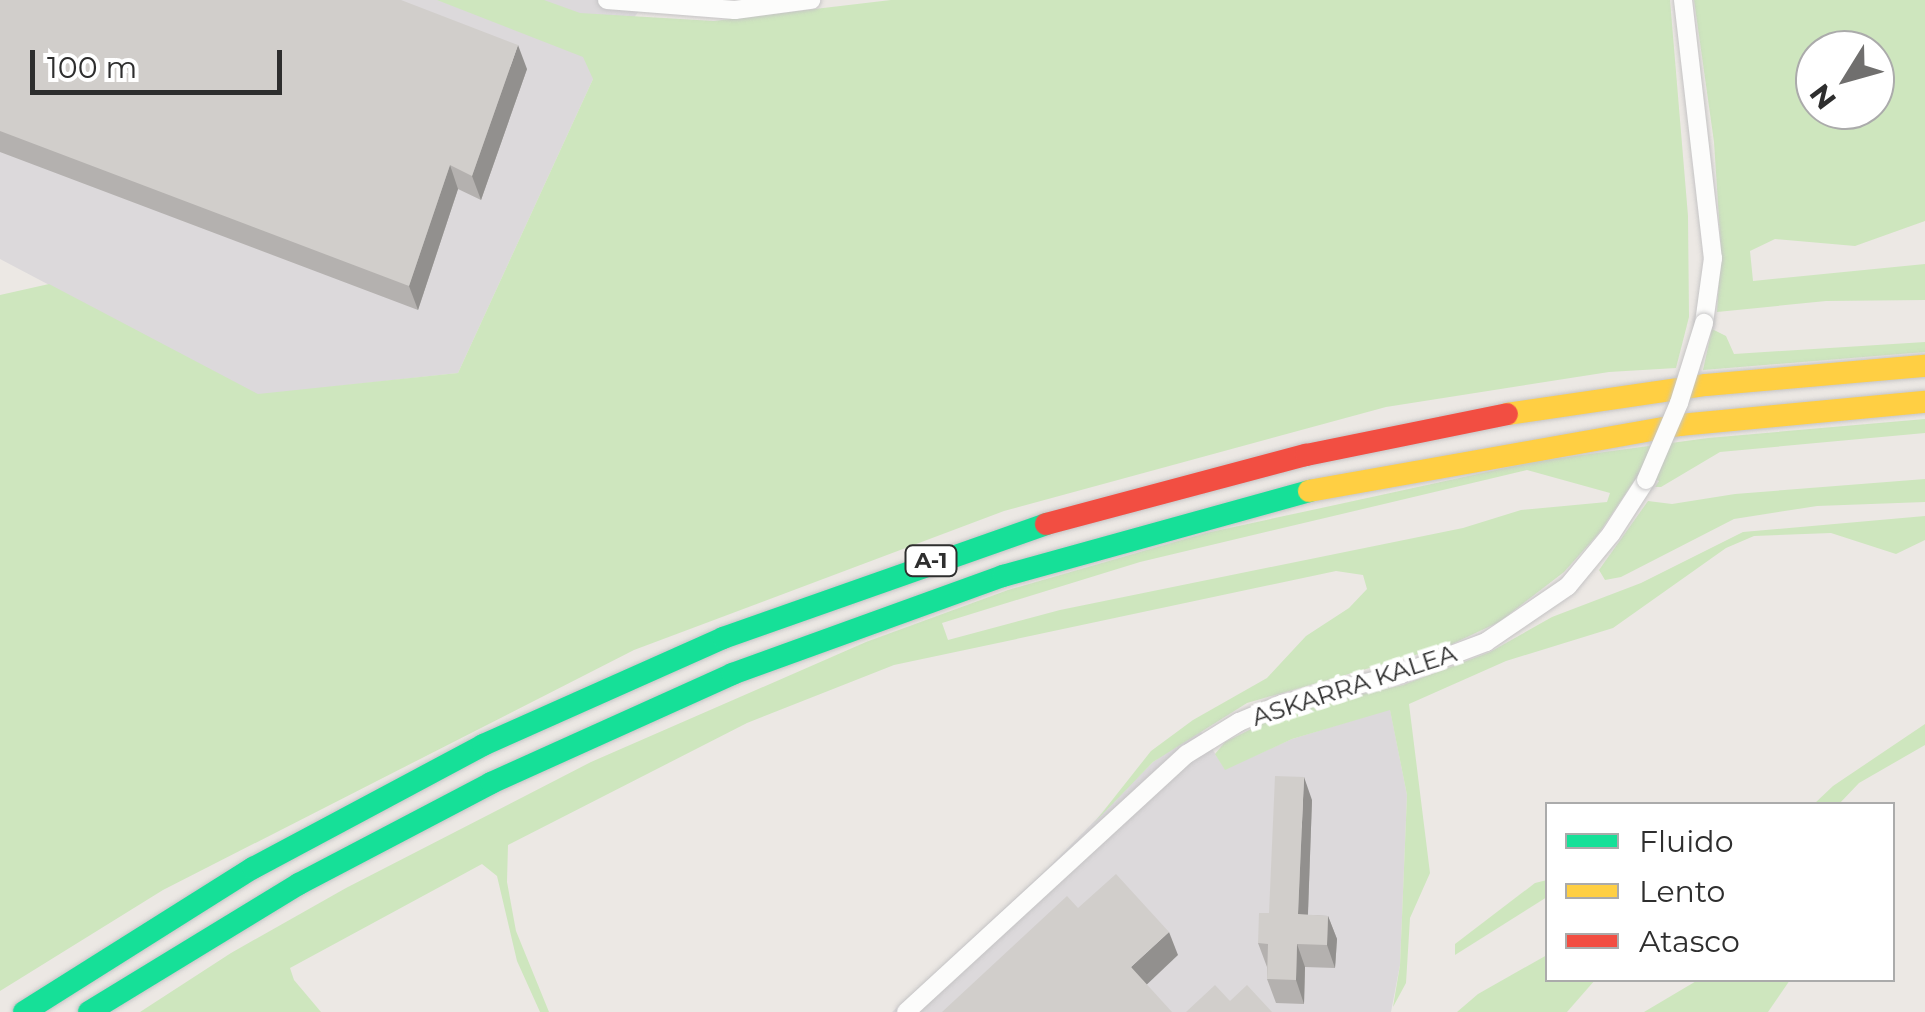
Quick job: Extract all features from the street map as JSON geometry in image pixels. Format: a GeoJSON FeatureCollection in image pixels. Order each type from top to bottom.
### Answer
{"type":"FeatureCollection","features":[{"type":"Feature","properties":{"kind":"highway","name":"A-1"},"geometry":{"type":"LineString","coordinates":[[24,1012],[125,945],[379,798],[559,710],[723,638],[990,542],[1132,499],[1306,454],[1506,414],[1706,386],[1925,366]]}},
{"type":"Feature","properties":{"kind":"highway","name":"A-1"},"geometry":{"type":"LineString","coordinates":[[90,1012],[299,884],[507,775],[732,674],[1003,576],[1317,489],[1509,452],[1680,425],[1925,402]]}},
{"type":"Feature","properties":{"kind":"highway"},"geometry":{"type":"LineString","coordinates":[[9,1012],[125,945]]}},
{"type":"Feature","properties":{"kind":"street"},"geometry":{"type":"LineString","coordinates":[[607,0],[735,10],[811,0]]}},
{"type":"Feature","properties":{"kind":"street","name":"ASKARRA KALEA"},"geometry":{"type":"LineString","coordinates":[[906,1012],[1187,754],[1239,722],[1282,704],[1401,674],[1486,642],[1568,586],[1611,534],[1646,480],[1678,403],[1704,323],[1713,258],[1684,0]]}},
{"type":"Feature","properties":{"kind":"shaded area"},"geometry":{"type":"Polygon","coordinates":[[[0,0],[646,0],[593,79],[458,373],[258,395],[0,259],[0,0]]]}},
{"type":"Feature","properties":{"kind":"shaded area"},"geometry":{"type":"Polygon","coordinates":[[[1390,709],[1407,795],[1400,965],[1391,1012],[892,1012],[1048,868],[1153,762],[1200,730],[1225,769],[1292,739],[1390,709]]]}},
{"type":"Feature","properties":{"kind":"green space"},"geometry":{"type":"Polygon","coordinates":[[[437,0],[544,0],[580,13],[714,21],[891,0],[1670,0],[1688,216],[1689,317],[1676,368],[1609,372],[1386,407],[1004,511],[634,650],[163,890],[0,991],[0,295],[49,284],[258,394],[458,373],[593,79],[583,57],[437,0]]]}},
{"type":"Feature","properties":{"kind":"green space"},"geometry":{"type":"Polygon","coordinates":[[[1694,0],[1925,0],[1925,221],[1855,246],[1775,239],[1750,251],[1753,281],[1925,264],[1925,300],[1826,301],[1717,312],[1721,249],[1714,142],[1694,0]]]}},
{"type":"Feature","properties":{"kind":"green space"},"geometry":{"type":"Polygon","coordinates":[[[1712,329],[1726,336],[1734,354],[1925,342],[1925,352],[1703,370],[1712,329]]]}},
{"type":"Feature","properties":{"kind":"green space"},"geometry":{"type":"Polygon","coordinates":[[[1925,419],[1925,433],[1720,452],[1661,487],[1655,487],[1659,481],[1640,472],[1599,533],[1564,572],[1499,622],[1450,645],[1247,703],[1153,762],[1094,823],[1151,751],[1193,720],[1267,678],[1306,636],[1349,608],[1367,589],[1363,575],[1336,571],[894,665],[747,723],[508,845],[507,882],[516,931],[549,1012],[540,1012],[517,961],[497,876],[482,864],[290,968],[294,980],[321,1012],[140,1012],[231,953],[346,888],[591,762],[866,642],[1008,590],[1206,533],[1538,461],[1708,438],[1925,419]],[[1527,470],[1140,562],[942,623],[948,640],[1060,610],[1463,528],[1521,510],[1607,502],[1610,493],[1527,470]]]}},
{"type":"Feature","properties":{"kind":"green space"},"geometry":{"type":"Polygon","coordinates":[[[1925,479],[1925,502],[1817,506],[1734,519],[1621,577],[1605,580],[1599,570],[1648,501],[1672,504],[1735,494],[1925,479]]]}},
{"type":"Feature","properties":{"kind":"green space"},"geometry":{"type":"Polygon","coordinates":[[[1925,516],[1925,540],[1896,554],[1831,533],[1754,536],[1726,548],[1613,628],[1506,661],[1409,704],[1430,873],[1410,918],[1406,983],[1393,1007],[1400,965],[1407,795],[1390,710],[1292,739],[1225,770],[1215,754],[1225,742],[1288,711],[1403,685],[1490,652],[1552,617],[1641,583],[1743,532],[1925,516]]]}},
{"type":"Feature","properties":{"kind":"green space"},"geometry":{"type":"Polygon","coordinates":[[[1925,724],[1925,745],[1859,783],[1841,802],[1816,802],[1833,786],[1925,724]]]}},
{"type":"Feature","properties":{"kind":"green space"},"geometry":{"type":"Polygon","coordinates":[[[1545,880],[1545,898],[1455,955],[1455,944],[1535,883],[1545,880]]]}},
{"type":"Feature","properties":{"kind":"green space"},"geometry":{"type":"Polygon","coordinates":[[[1545,956],[1545,982],[1593,982],[1567,1012],[1457,1012],[1478,994],[1545,956]]]}},
{"type":"Feature","properties":{"kind":"green space"},"geometry":{"type":"Polygon","coordinates":[[[1695,982],[1789,982],[1768,1012],[1644,1012],[1695,982]]]}},
{"type":"Feature","properties":{"kind":"building"},"geometry":{"type":"Polygon","coordinates":[[[0,0],[401,0],[518,45],[472,176],[450,165],[409,286],[0,131],[0,0]]]}},
{"type":"Feature","properties":{"kind":"building"},"geometry":{"type":"Polygon","coordinates":[[[1275,776],[1304,777],[1298,914],[1328,916],[1327,945],[1297,944],[1296,980],[1267,979],[1268,944],[1258,943],[1259,913],[1269,913],[1275,776]]]}},
{"type":"Feature","properties":{"kind":"building"},"geometry":{"type":"Polygon","coordinates":[[[1116,874],[1169,932],[1131,967],[1172,1012],[942,1012],[1067,896],[1078,908],[1116,874]]]}},
{"type":"Feature","properties":{"kind":"building"},"geometry":{"type":"Polygon","coordinates":[[[1215,985],[1230,1001],[1247,985],[1272,1012],[1186,1012],[1215,985]]]}},
{"type":"Feature","properties":{"kind":"traffic: fast"},"geometry":{"type":"LineString","coordinates":[[89,1012],[299,884],[491,783],[732,674],[1003,576],[1309,491]]}},
{"type":"Feature","properties":{"kind":"traffic: fast"},"geometry":{"type":"LineString","coordinates":[[24,1012],[253,868],[483,745],[723,638],[1046,524]]}},
{"type":"Feature","properties":{"kind":"traffic: slow"},"geometry":{"type":"LineString","coordinates":[[1507,414],[1706,385],[1925,366]]}},
{"type":"Feature","properties":{"kind":"traffic: slow"},"geometry":{"type":"LineString","coordinates":[[1309,491],[1680,425],[1925,402]]}},
{"type":"Feature","properties":{"kind":"traffic: jam"},"geometry":{"type":"LineString","coordinates":[[1046,524],[1306,455],[1507,414]]}}]}
